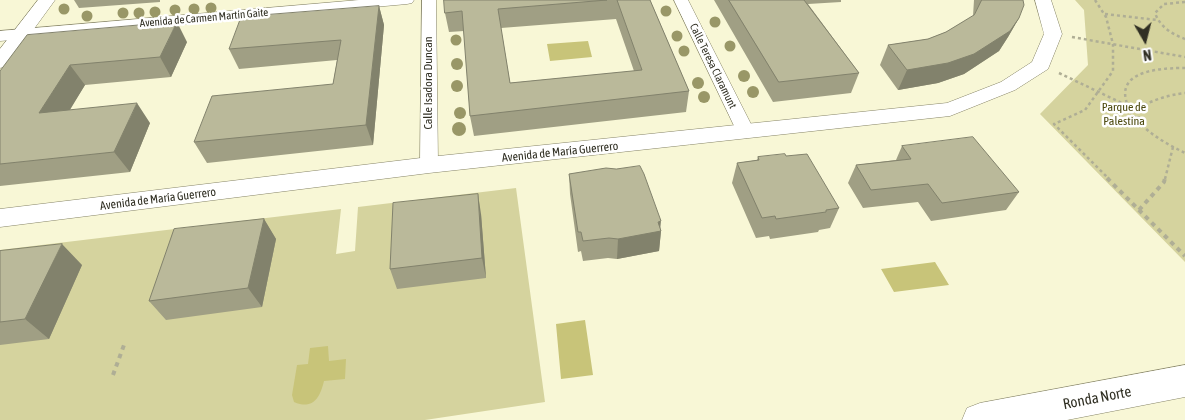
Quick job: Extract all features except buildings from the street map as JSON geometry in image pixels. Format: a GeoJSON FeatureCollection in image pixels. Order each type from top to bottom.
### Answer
{"type":"FeatureCollection","features":[{"type":"Feature","properties":{"kind":"main road","name":"Ronda Norte"},"geometry":{"type":"LineString","coordinates":[[980,420],[1185,382]]}},
{"type":"Feature","properties":{"kind":"street"},"geometry":{"type":"LineString","coordinates":[[0,62],[47,0]]}},
{"type":"Feature","properties":{"kind":"street","name":"Avenida de Carmen Martín Gaite"},"geometry":{"type":"LineString","coordinates":[[0,36],[407,0]]}},
{"type":"Feature","properties":{"kind":"street","name":"Calle Isadora Duncan"},"geometry":{"type":"LineString","coordinates":[[429,0],[429,165]]}},
{"type":"Feature","properties":{"kind":"street","name":"Calle Teresa Claramunt"},"geometry":{"type":"LineString","coordinates":[[681,0],[746,132]]}},
{"type":"Feature","properties":{"kind":"street"},"geometry":{"type":"LineString","coordinates":[[1042,65],[1043,55],[1053,34],[1043,0]]}},
{"type":"Feature","properties":{"kind":"street","name":"Avenida de María Guerrero"},"geometry":{"type":"LineString","coordinates":[[0,218],[429,165],[950,109],[1008,86],[1042,65]]}},
{"type":"Feature","properties":{"kind":"path"},"geometry":{"type":"LineString","coordinates":[[1095,0],[1105,14],[1113,44],[1113,71],[1084,110],[1054,124],[1185,256]]}},
{"type":"Feature","properties":{"kind":"path"},"geometry":{"type":"LineString","coordinates":[[1185,2],[1164,4],[1157,7],[1155,13],[1157,20],[1164,28],[1185,39]]}},
{"type":"Feature","properties":{"kind":"path"},"geometry":{"type":"LineString","coordinates":[[1105,14],[1157,20]]}},
{"type":"Feature","properties":{"kind":"path"},"geometry":{"type":"LineString","coordinates":[[1053,34],[1185,57]]}},
{"type":"Feature","properties":{"kind":"path"},"geometry":{"type":"LineString","coordinates":[[1042,65],[1098,90],[1128,106]]}},
{"type":"Feature","properties":{"kind":"path"},"geometry":{"type":"LineString","coordinates":[[1185,68],[1168,67],[1146,71],[1131,78],[1125,91],[1128,106],[1138,120],[1153,134],[1185,153]]}},
{"type":"Feature","properties":{"kind":"path"},"geometry":{"type":"LineString","coordinates":[[1138,120],[1138,108],[1148,101],[1162,96],[1185,93]]}},
{"type":"Feature","properties":{"kind":"path"},"geometry":{"type":"LineString","coordinates":[[1139,210],[1164,182],[1173,147]]}},
{"type":"Feature","properties":{"kind":"path"},"geometry":{"type":"LineString","coordinates":[[113,375],[124,345]]}},
{"type":"Feature","properties":{"kind":"green space","name":"Parque de Palestina"},"geometry":{"type":"Polygon","coordinates":[[[1075,0],[1185,0],[1185,262],[1040,114],[1088,65],[1084,10],[1075,0]]]}},
{"type":"Feature","properties":{"kind":"green space"},"geometry":{"type":"Polygon","coordinates":[[[516,188],[545,402],[425,420],[0,420],[0,250],[341,209],[336,254],[355,251],[358,207],[516,188]]]}},
{"type":"Feature","properties":{"kind":"shaded area"},"geometry":{"type":"Polygon","coordinates":[[[588,41],[592,57],[550,61],[547,44],[588,41]]]}},
{"type":"Feature","properties":{"kind":"shaded area"},"geometry":{"type":"Polygon","coordinates":[[[935,262],[949,285],[894,292],[881,269],[935,262]]]}},
{"type":"Feature","properties":{"kind":"shaded area"},"geometry":{"type":"Polygon","coordinates":[[[585,320],[593,375],[561,379],[556,324],[585,320]]]}},
{"type":"Feature","properties":{"kind":"shaded area"},"geometry":{"type":"Polygon","coordinates":[[[328,346],[329,361],[346,359],[345,379],[324,381],[318,397],[311,403],[301,404],[294,402],[292,395],[297,365],[308,364],[310,348],[328,346]]]}}]}
